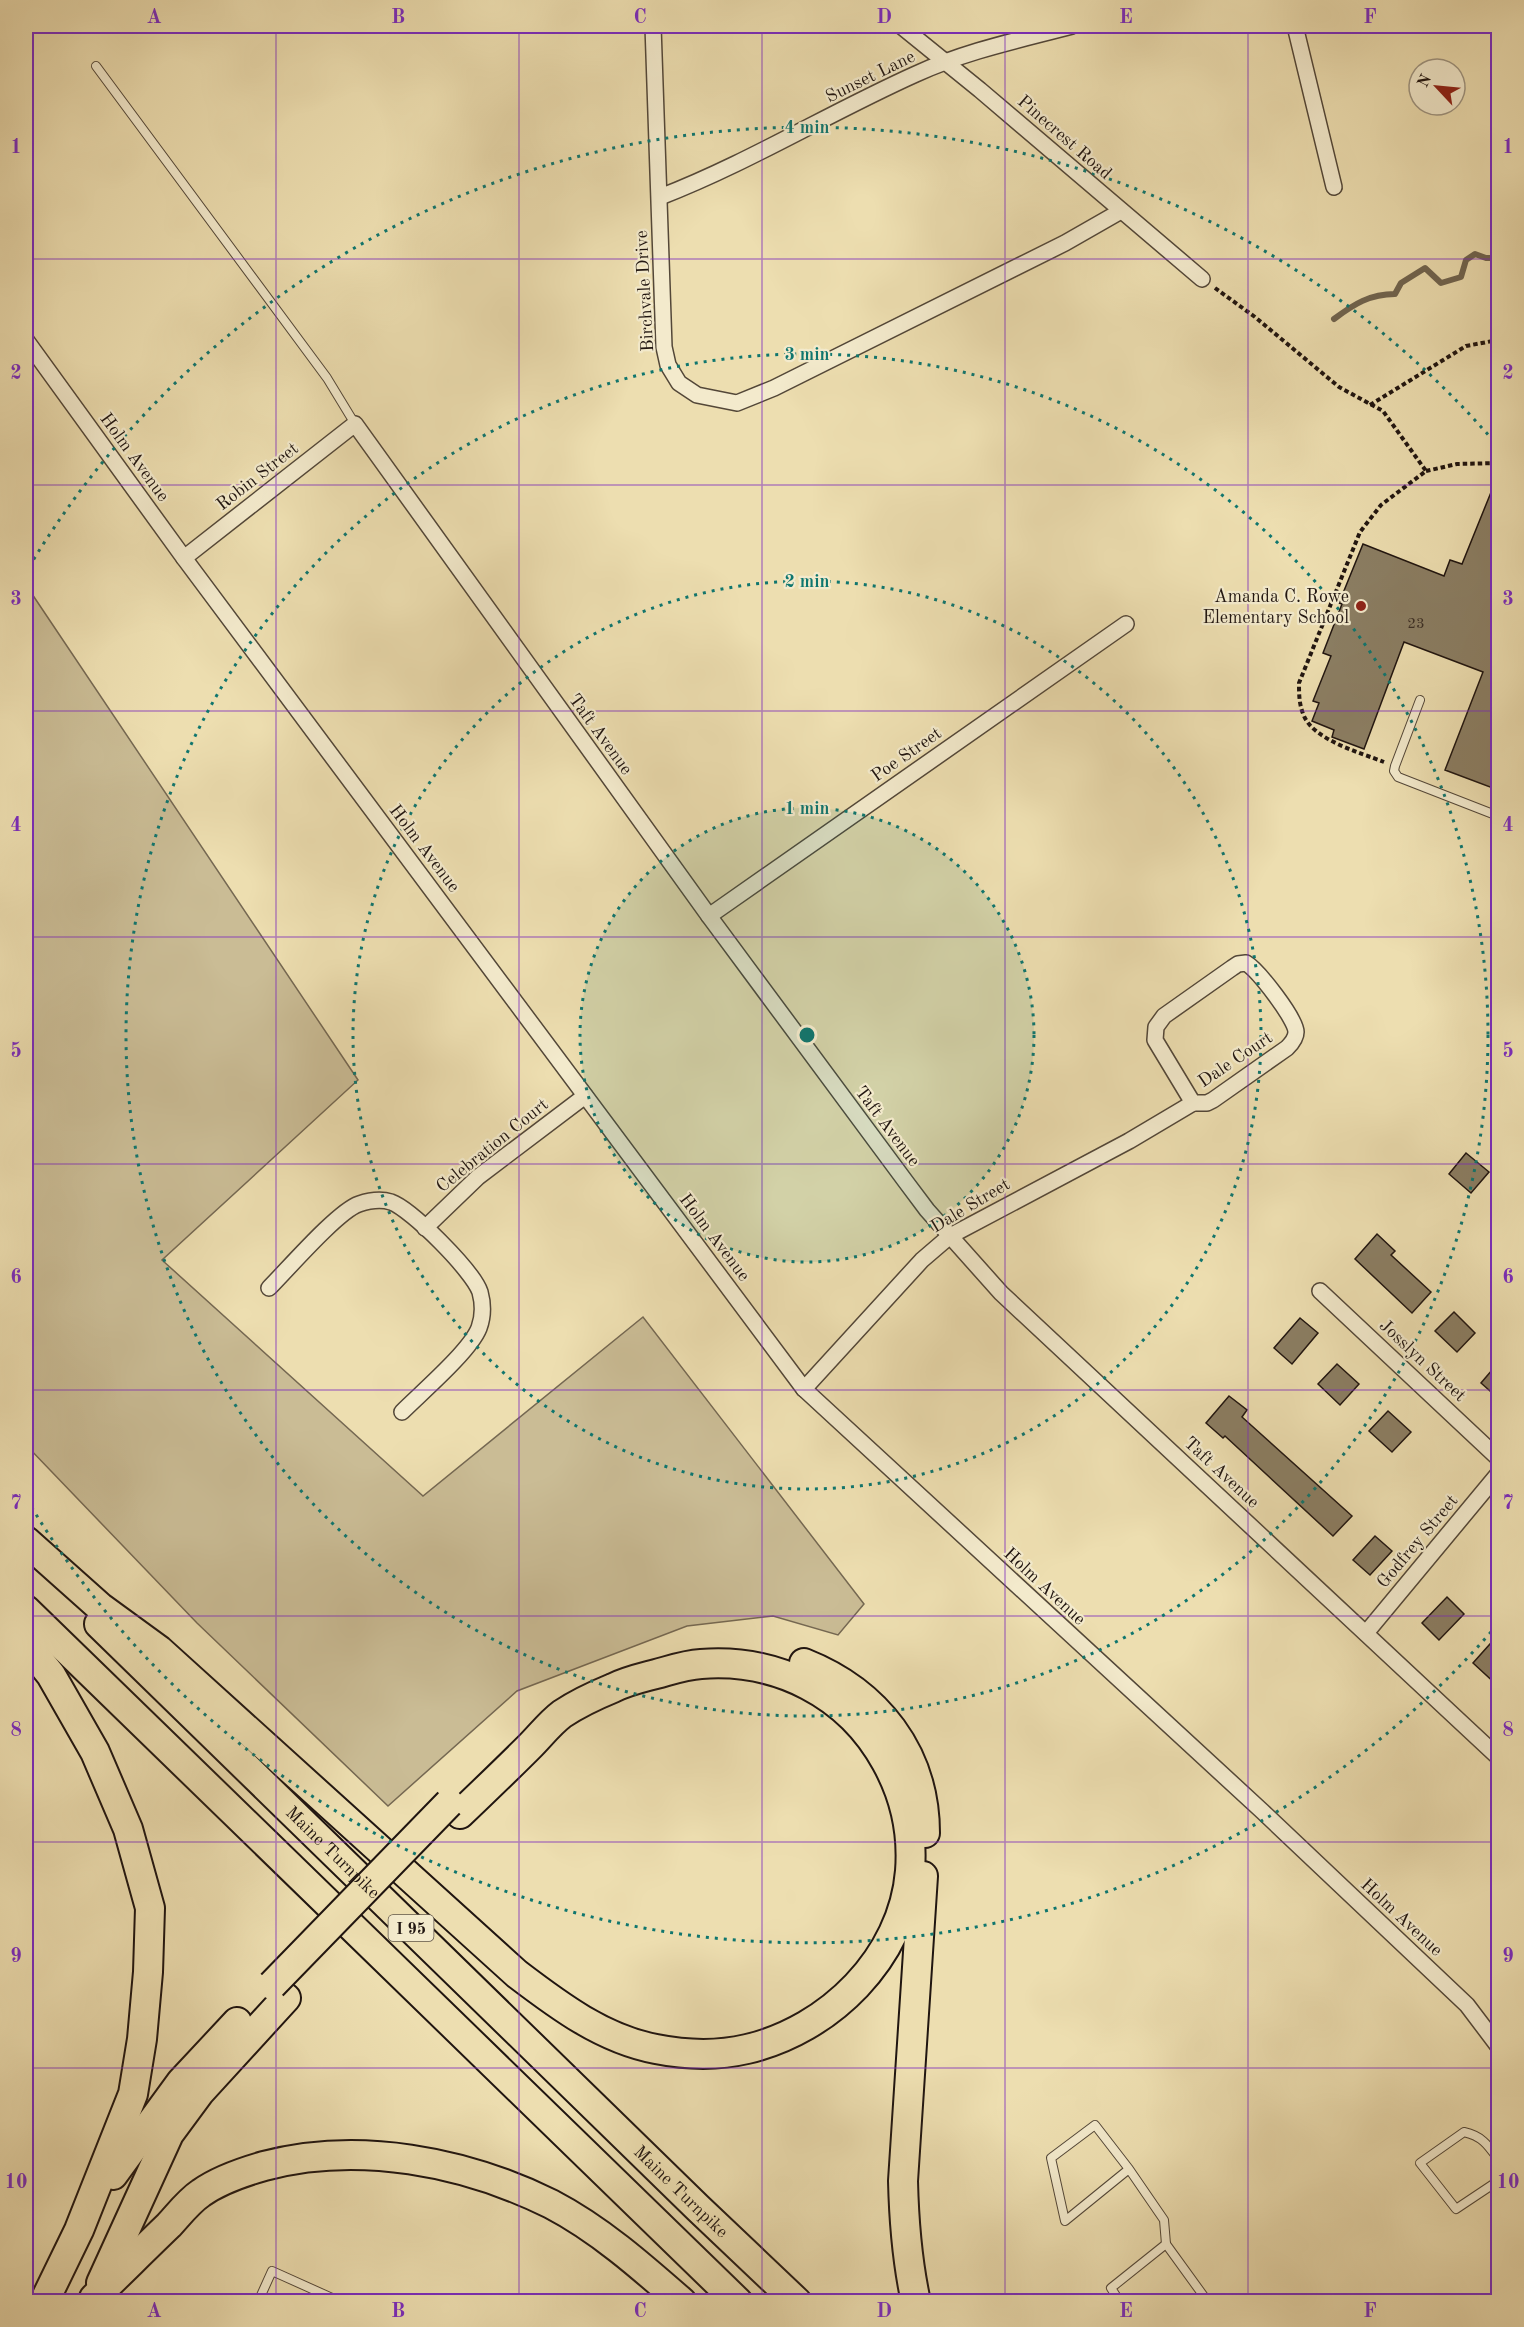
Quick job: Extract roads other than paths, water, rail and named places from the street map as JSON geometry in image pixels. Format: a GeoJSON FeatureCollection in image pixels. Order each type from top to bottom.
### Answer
{"type":"FeatureCollection","features":[{"type":"Feature","properties":{"kind":"highway"},"geometry":{"type":"LineString","coordinates":[[26,1541],[100,1607],[159,1650],[517,1974],[553,2001],[591,2025],[632,2043],[677,2052],[722,2053],[767,2043],[808,2024],[845,1997],[875,1963],[897,1924],[905,1903],[910,1872],[908,1818],[896,1779],[874,1740],[844,1708],[826,1695],[786,1675],[742,1665],[698,1664],[675,1668],[614,1687],[562,1714],[455,1809]]}},
{"type":"Feature","properties":{"kind":"highway","name":"Maine Turnpike"},"geometry":{"type":"LineString","coordinates":[[26,1552],[681,2191],[797,2301]]}},
{"type":"Feature","properties":{"kind":"highway","name":"I 95"},"geometry":{"type":"LineString","coordinates":[[26,1610],[738,2301]]}},
{"type":"Feature","properties":{"kind":"highway"},"geometry":{"type":"LineString","coordinates":[[26,1644],[51,1675],[95,1752],[128,1829],[150,1908],[142,2038],[133,2094],[79,2230],[44,2301]]}},
{"type":"Feature","properties":{"kind":"highway"},"geometry":{"type":"LineString","coordinates":[[79,2230],[119,2166],[181,2082],[279,1992],[455,1809],[552,1700],[600,1672],[695,1648],[739,1647],[760,1650],[804,1663],[844,1682],[878,1711],[892,1728],[914,1767],[925,1811],[914,2046],[903,2181],[904,2226],[909,2271],[916,2301]]}},
{"type":"Feature","properties":{"kind":"highway"},"geometry":{"type":"LineString","coordinates":[[94,2300],[169,2134],[279,1992]]}},
{"type":"Feature","properties":{"kind":"highway"},"geometry":{"type":"LineString","coordinates":[[94,2300],[201,2192],[242,2172],[285,2160],[330,2156],[377,2156],[422,2161],[468,2172],[511,2186],[552,2205],[592,2229],[682,2301]]}},
{"type":"Feature","properties":{"kind":"street","name":"Birchvale Drive"},"geometry":{"type":"LineString","coordinates":[[653,26],[660,197],[662,330],[668,365],[679,383],[697,395],[737,403],[774,388],[1054,248],[1121,211]]}},
{"type":"Feature","properties":{"kind":"street","name":"Pinecrest Road"},"geometry":{"type":"LineString","coordinates":[[902,26],[1202,279]]}},
{"type":"Feature","properties":{"kind":"street","name":"Sunset Lane"},"geometry":{"type":"LineString","coordinates":[[660,197],[757,154],[916,74],[970,52],[1072,26]]}},
{"type":"Feature","properties":{"kind":"street"},"geometry":{"type":"LineString","coordinates":[[1294,26],[1334,187]]}},
{"type":"Feature","properties":{"kind":"street","name":"Holm Avenue"},"geometry":{"type":"LineString","coordinates":[[26,340],[184,558],[804,1389],[1262,1810],[1467,2005],[1498,2046]]}},
{"type":"Feature","properties":{"kind":"street","name":"Robin Street"},"geometry":{"type":"LineString","coordinates":[[184,558],[355,424]]}},
{"type":"Feature","properties":{"kind":"street","name":"Taft Avenue"},"geometry":{"type":"LineString","coordinates":[[355,424],[708,916],[906,1182],[950,1236],[1001,1293],[1498,1757]]}},
{"type":"Feature","properties":{"kind":"street","name":"Poe Street"},"geometry":{"type":"LineString","coordinates":[[708,916],[1126,624]]}},
{"type":"Feature","properties":{"kind":"street","name":"Dale Court"},"geometry":{"type":"LineString","coordinates":[[1246,963],[1258,972],[1294,1023],[1295,1036],[1287,1048],[1214,1100],[1207,1103],[1193,1103],[1155,1040],[1156,1027],[1164,1016],[1238,964],[1246,963]]}},
{"type":"Feature","properties":{"kind":"street","name":"Celebration Court"},"geometry":{"type":"LineString","coordinates":[[425,1228],[478,1177],[585,1096]]}},
{"type":"Feature","properties":{"kind":"street","name":"Dale Street"},"geometry":{"type":"LineString","coordinates":[[804,1389],[922,1260],[950,1236],[1129,1141],[1193,1103]]}},
{"type":"Feature","properties":{"kind":"street"},"geometry":{"type":"LineString","coordinates":[[269,1288],[343,1214],[357,1204],[389,1201],[403,1208],[425,1228],[470,1275],[480,1291],[483,1311],[479,1328],[470,1344],[402,1412]]}},
{"type":"Feature","properties":{"kind":"street","name":"Josslyn Street"},"geometry":{"type":"LineString","coordinates":[[1320,1291],[1498,1458]]}},
{"type":"Feature","properties":{"kind":"street","name":"Godfrey Street"},"geometry":{"type":"LineString","coordinates":[[1366,1633],[1498,1474]]}},
{"type":"Feature","properties":{"kind":"lane"},"geometry":{"type":"LineString","coordinates":[[96,66],[327,378],[355,424]]}},
{"type":"Feature","properties":{"kind":"lane"},"geometry":{"type":"LineString","coordinates":[[1420,700],[1395,766],[1394,771],[1398,777],[1404,782],[1498,816]]}},
{"type":"Feature","properties":{"kind":"lane"},"geometry":{"type":"LineString","coordinates":[[1129,2169],[1065,2221],[1051,2158],[1095,2126],[1129,2169],[1164,2220],[1166,2244],[1204,2300]]}},
{"type":"Feature","properties":{"kind":"lane"},"geometry":{"type":"LineString","coordinates":[[1498,2159],[1485,2141],[1476,2134],[1464,2132],[1420,2163],[1456,2209],[1498,2181]]}},
{"type":"Feature","properties":{"kind":"lane"},"geometry":{"type":"LineString","coordinates":[[1120,2301],[1111,2288],[1166,2244]]}},
{"type":"Feature","properties":{"kind":"lane"},"geometry":{"type":"LineString","coordinates":[[258,2301],[272,2271],[341,2301]]}},
{"type":"Feature","properties":{"kind":"waterway"},"geometry":{"type":"LineString","coordinates":[[1334,319],[1363,301],[1386,294],[1395,294],[1401,283],[1425,268],[1441,283],[1461,277],[1466,260],[1475,254],[1486,258],[1498,258]]}},
{"type":"Feature","properties":{"kind":"place","name":"Amanda C. Rowe Elementary School"},"geometry":{"type":"Point","coordinates":[1361,606]}}]}
